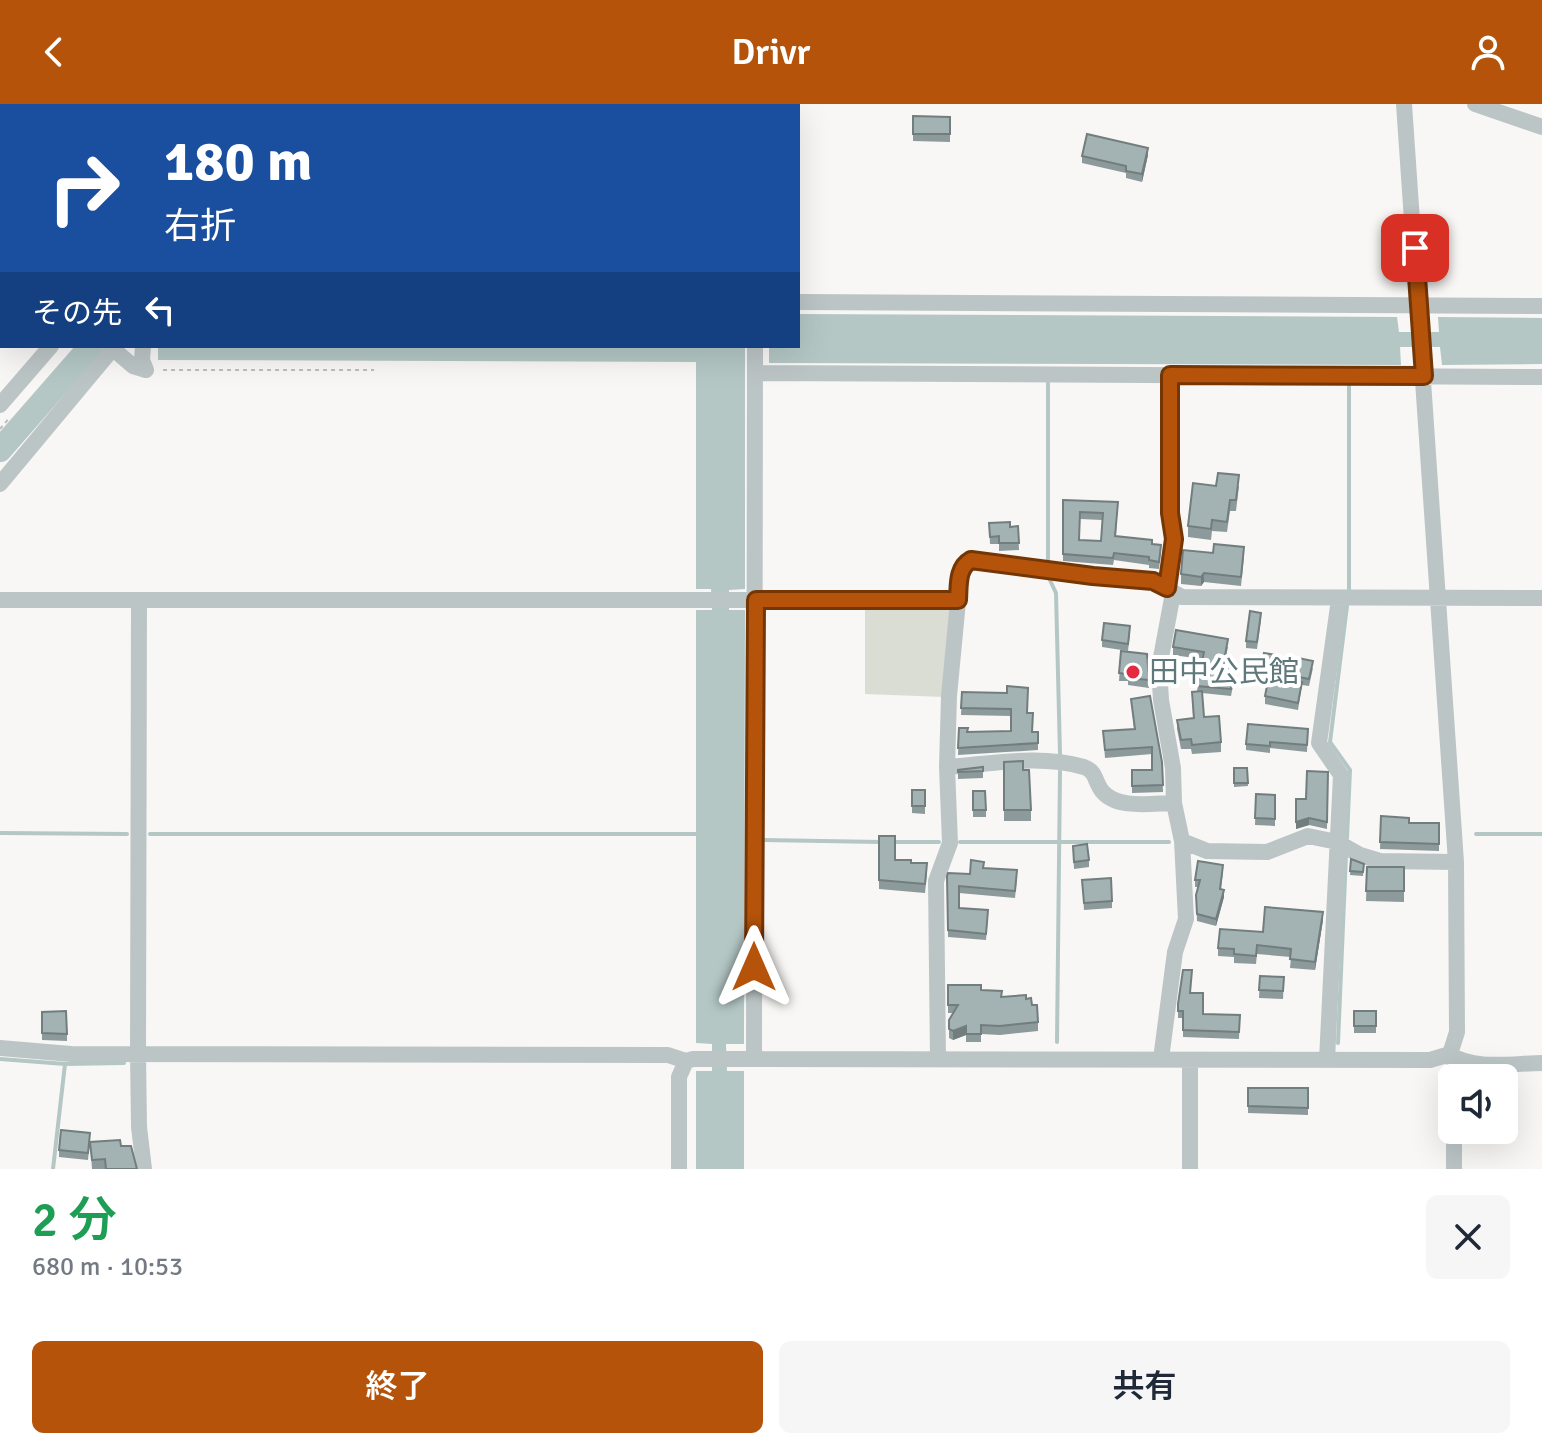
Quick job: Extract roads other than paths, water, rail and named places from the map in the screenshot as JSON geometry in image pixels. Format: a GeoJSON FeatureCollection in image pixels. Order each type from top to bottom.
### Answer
{"type":"FeatureCollection","features":[{"type":"Feature","properties":{"kind":"street"},"geometry":{"type":"LineString","coordinates":[[1404,104],[1456,862],[1457,1032],[1453,1064]]}},
{"type":"Feature","properties":{"kind":"street"},"geometry":{"type":"LineString","coordinates":[[1475,104],[1542,127]]}},
{"type":"Feature","properties":{"kind":"street"},"geometry":{"type":"LineString","coordinates":[[800,302],[1542,306]]}},
{"type":"Feature","properties":{"kind":"street"},"geometry":{"type":"LineString","coordinates":[[0,405],[49,348]]}},
{"type":"Feature","properties":{"kind":"street"},"geometry":{"type":"LineString","coordinates":[[0,484],[113,348]]}},
{"type":"Feature","properties":{"kind":"street"},"geometry":{"type":"LineString","coordinates":[[115,348],[133,366],[146,370],[142,360],[143,348]]}},
{"type":"Feature","properties":{"kind":"street"},"geometry":{"type":"LineString","coordinates":[[754,1058],[755,348]]}},
{"type":"Feature","properties":{"kind":"street"},"geometry":{"type":"LineString","coordinates":[[755,373],[1542,377]]}},
{"type":"Feature","properties":{"kind":"street"},"geometry":{"type":"LineString","coordinates":[[1161,1059],[1175,952],[1186,919],[1182,841],[1174,803],[1173,768],[1161,700],[1159,668],[1174,539],[1170,513],[1170,375]]}},
{"type":"Feature","properties":{"kind":"street"},"geometry":{"type":"LineString","coordinates":[[938,1059],[936,881],[950,843],[947,767],[949,696],[964,563],[971,560],[1153,581],[1182,597],[1542,598]]}},
{"type":"Feature","properties":{"kind":"street"},"geometry":{"type":"LineString","coordinates":[[1327,1060],[1341,775],[1319,743],[1339,599]]}},
{"type":"Feature","properties":{"kind":"street"},"geometry":{"type":"LineString","coordinates":[[0,600],[958,600]]}},
{"type":"Feature","properties":{"kind":"street"},"geometry":{"type":"LineString","coordinates":[[139,600],[138,1054],[139,1127],[144,1169]]}},
{"type":"Feature","properties":{"kind":"street"},"geometry":{"type":"LineString","coordinates":[[947,767],[1042,760],[1086,768],[1093,773],[1102,791],[1121,802],[1174,803]]}},
{"type":"Feature","properties":{"kind":"street"},"geometry":{"type":"LineString","coordinates":[[1182,841],[1207,851],[1267,852],[1308,836],[1337,842],[1360,855],[1380,861],[1456,862]]}},
{"type":"Feature","properties":{"kind":"street"},"geometry":{"type":"LineString","coordinates":[[0,1048],[71,1054],[668,1055],[686,1061],[754,1058],[1430,1060],[1452,1056],[1474,1063],[1542,1063]]}},
{"type":"Feature","properties":{"kind":"street"},"geometry":{"type":"LineString","coordinates":[[1190,1060],[1190,1169]]}},
{"type":"Feature","properties":{"kind":"street"},"geometry":{"type":"LineString","coordinates":[[679,1169],[679,1077],[686,1061]]}},
{"type":"Feature","properties":{"kind":"street"},"geometry":{"type":"LineString","coordinates":[[1454,1144],[1454,1169]]}},
{"type":"Feature","properties":{"kind":"waterway"},"geometry":{"type":"LineString","coordinates":[[0,450],[89,348]]}},
{"type":"Feature","properties":{"kind":"waterway"},"geometry":{"type":"LineString","coordinates":[[1349,382],[1349,589]]}},
{"type":"Feature","properties":{"kind":"waterway"},"geometry":{"type":"LineString","coordinates":[[1048,383],[1048,560]]}},
{"type":"Feature","properties":{"kind":"waterway"},"geometry":{"type":"LineString","coordinates":[[1048,576],[1056,593],[1060,754]]}},
{"type":"Feature","properties":{"kind":"waterway"},"geometry":{"type":"LineString","coordinates":[[1347,606],[1330,742],[1350,770],[1347,838]]}},
{"type":"Feature","properties":{"kind":"waterway"},"geometry":{"type":"LineString","coordinates":[[1057,1042],[1060,771]]}},
{"type":"Feature","properties":{"kind":"waterway"},"geometry":{"type":"LineString","coordinates":[[0,833],[127,834]]}},
{"type":"Feature","properties":{"kind":"waterway"},"geometry":{"type":"LineString","coordinates":[[150,834],[696,834]]}},
{"type":"Feature","properties":{"kind":"waterway"},"geometry":{"type":"LineString","coordinates":[[1476,834],[1542,834]]}},
{"type":"Feature","properties":{"kind":"waterway"},"geometry":{"type":"LineString","coordinates":[[763,840],[881,842]]}},
{"type":"Feature","properties":{"kind":"waterway"},"geometry":{"type":"LineString","coordinates":[[890,842],[939,842]]}},
{"type":"Feature","properties":{"kind":"waterway"},"geometry":{"type":"LineString","coordinates":[[960,842],[1169,842]]}},
{"type":"Feature","properties":{"kind":"waterway"},"geometry":{"type":"LineString","coordinates":[[1338,1043],[1346,855]]}},
{"type":"Feature","properties":{"kind":"waterway"},"geometry":{"type":"LineString","coordinates":[[0,1059],[65,1064],[124,1063]]}},
{"type":"Feature","properties":{"kind":"waterway"},"geometry":{"type":"LineString","coordinates":[[53,1169],[65,1064]]}},
{"type":"Feature","properties":{"kind":"place","name":"田中公民館"},"geometry":{"type":"Point","coordinates":[1133,672]}}]}
